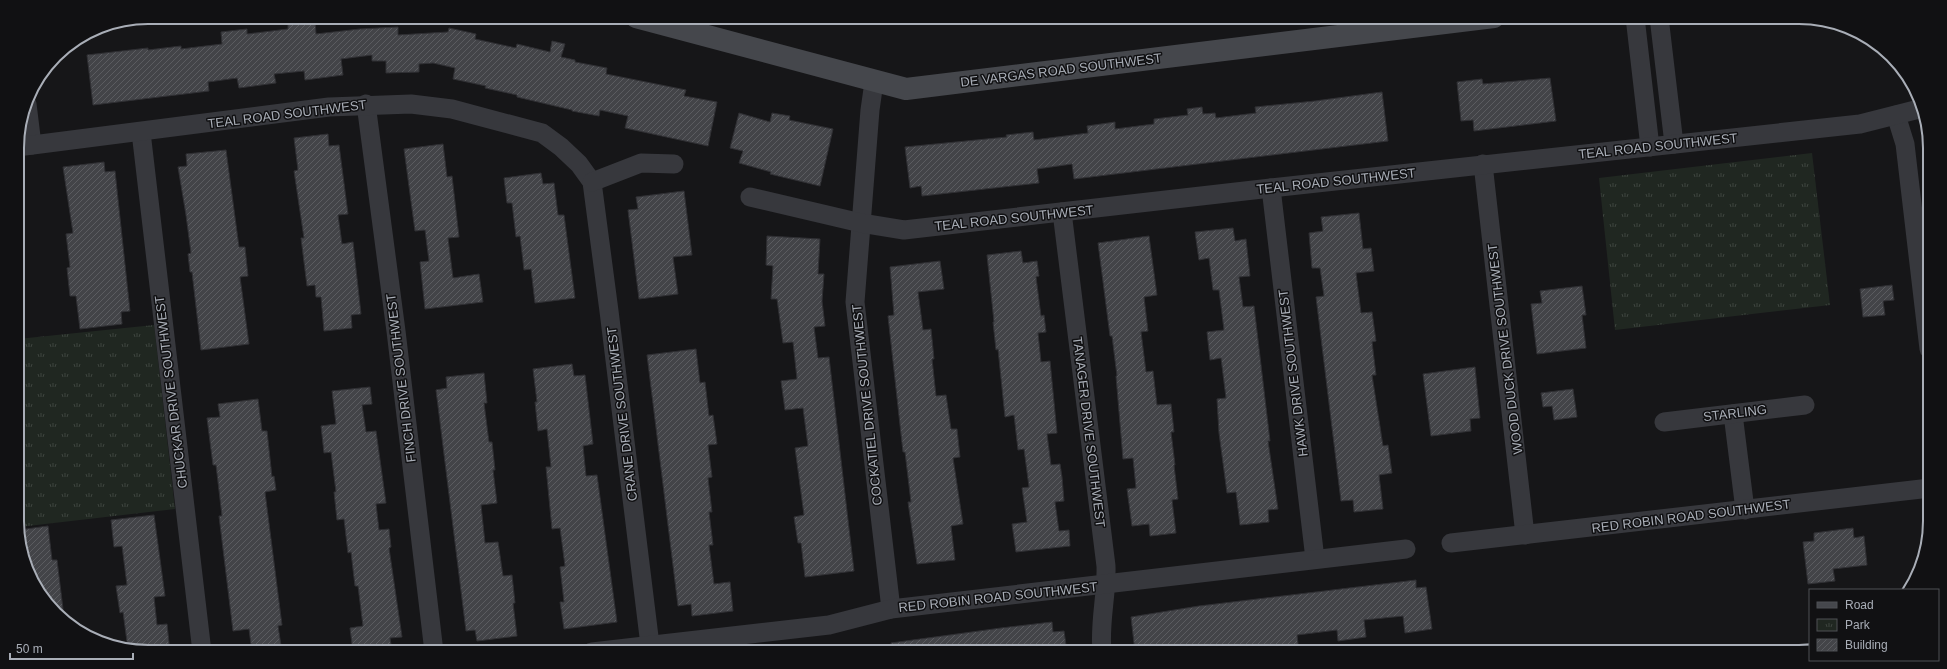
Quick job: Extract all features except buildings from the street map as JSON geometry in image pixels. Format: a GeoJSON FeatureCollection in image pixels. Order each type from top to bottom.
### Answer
{"type":"FeatureCollection","features":[{"type":"Feature","properties":{"kind":"street","name":"DE VARGAS ROAD SOUTHWEST"},"geometry":{"type":"LineString","coordinates":[[677,24],[874,82],[906,89],[1437,24]]}},
{"type":"Feature","properties":{"kind":"street"},"geometry":{"type":"LineString","coordinates":[[1636,24],[1650,146]]}},
{"type":"Feature","properties":{"kind":"street"},"geometry":{"type":"LineString","coordinates":[[1660,24],[1674,144]]}},
{"type":"Feature","properties":{"kind":"street","name":"COCKATIEL DRIVE SOUTHWEST"},"geometry":{"type":"LineString","coordinates":[[874,82],[855,302],[891,609]]}},
{"type":"Feature","properties":{"kind":"street","name":"TEAL ROAD SOUTHWEST"},"geometry":{"type":"LineString","coordinates":[[25,146],[329,107],[366,104],[411,104],[452,109],[542,133],[571,156],[592,182]]}},
{"type":"Feature","properties":{"kind":"street","name":"FINCH DRIVE SOUTHWEST"},"geometry":{"type":"LineString","coordinates":[[366,104],[396,331],[433,645]]}},
{"type":"Feature","properties":{"kind":"street","name":"TEAL ROAD SOUTHWEST"},"geometry":{"type":"LineString","coordinates":[[750,197],[861,223],[904,230],[1483,164],[1860,124],[1917,110]]}},
{"type":"Feature","properties":{"kind":"street"},"geometry":{"type":"LineString","coordinates":[[1896,115],[1905,144],[1923,292]]}},
{"type":"Feature","properties":{"kind":"street"},"geometry":{"type":"LineString","coordinates":[[25,146],[26,127]]}},
{"type":"Feature","properties":{"kind":"street","name":"CHUCKAR DRIVE SOUTHWEST"},"geometry":{"type":"LineString","coordinates":[[141,132],[201,645]]}},
{"type":"Feature","properties":{"kind":"street"},"geometry":{"type":"LineString","coordinates":[[592,182],[641,163],[674,164]]}},
{"type":"Feature","properties":{"kind":"street","name":"WOOD DUCK DRIVE SOUTHWEST"},"geometry":{"type":"LineString","coordinates":[[1483,164],[1526,535]]}},
{"type":"Feature","properties":{"kind":"street","name":"CRANE DRIVE SOUTHWEST"},"geometry":{"type":"LineString","coordinates":[[592,182],[650,645]]}},
{"type":"Feature","properties":{"kind":"street","name":"HAWK DRIVE SOUTHWEST"},"geometry":{"type":"LineString","coordinates":[[1271,188],[1315,559]]}},
{"type":"Feature","properties":{"kind":"street","name":"TANAGER DRIVE SOUTHWEST"},"geometry":{"type":"LineString","coordinates":[[1062,212],[1106,566],[1106,585],[1100,638],[1101,645]]}},
{"type":"Feature","properties":{"kind":"street","name":"STARLING"},"geometry":{"type":"LineString","coordinates":[[1664,422],[1805,405]]}},
{"type":"Feature","properties":{"kind":"street"},"geometry":{"type":"LineString","coordinates":[[1733,414],[1744,510]]}},
{"type":"Feature","properties":{"kind":"street","name":"RED ROBIN ROAD SOUTHWEST"},"geometry":{"type":"LineString","coordinates":[[1451,544],[1923,489]]}},
{"type":"Feature","properties":{"kind":"street","name":"RED ROBIN ROAD SOUTHWEST"},"geometry":{"type":"LineString","coordinates":[[650,645],[829,625],[891,609],[1406,549]]}},
{"type":"Feature","properties":{"kind":"green space"},"geometry":{"type":"Polygon","coordinates":[[[1812,153],[1830,305],[1615,330],[1599,178],[1812,153]]]}},
{"type":"Feature","properties":{"kind":"green space"},"geometry":{"type":"Polygon","coordinates":[[[154,325],[175,509],[24,526],[24,338],[154,325]]]}}]}
